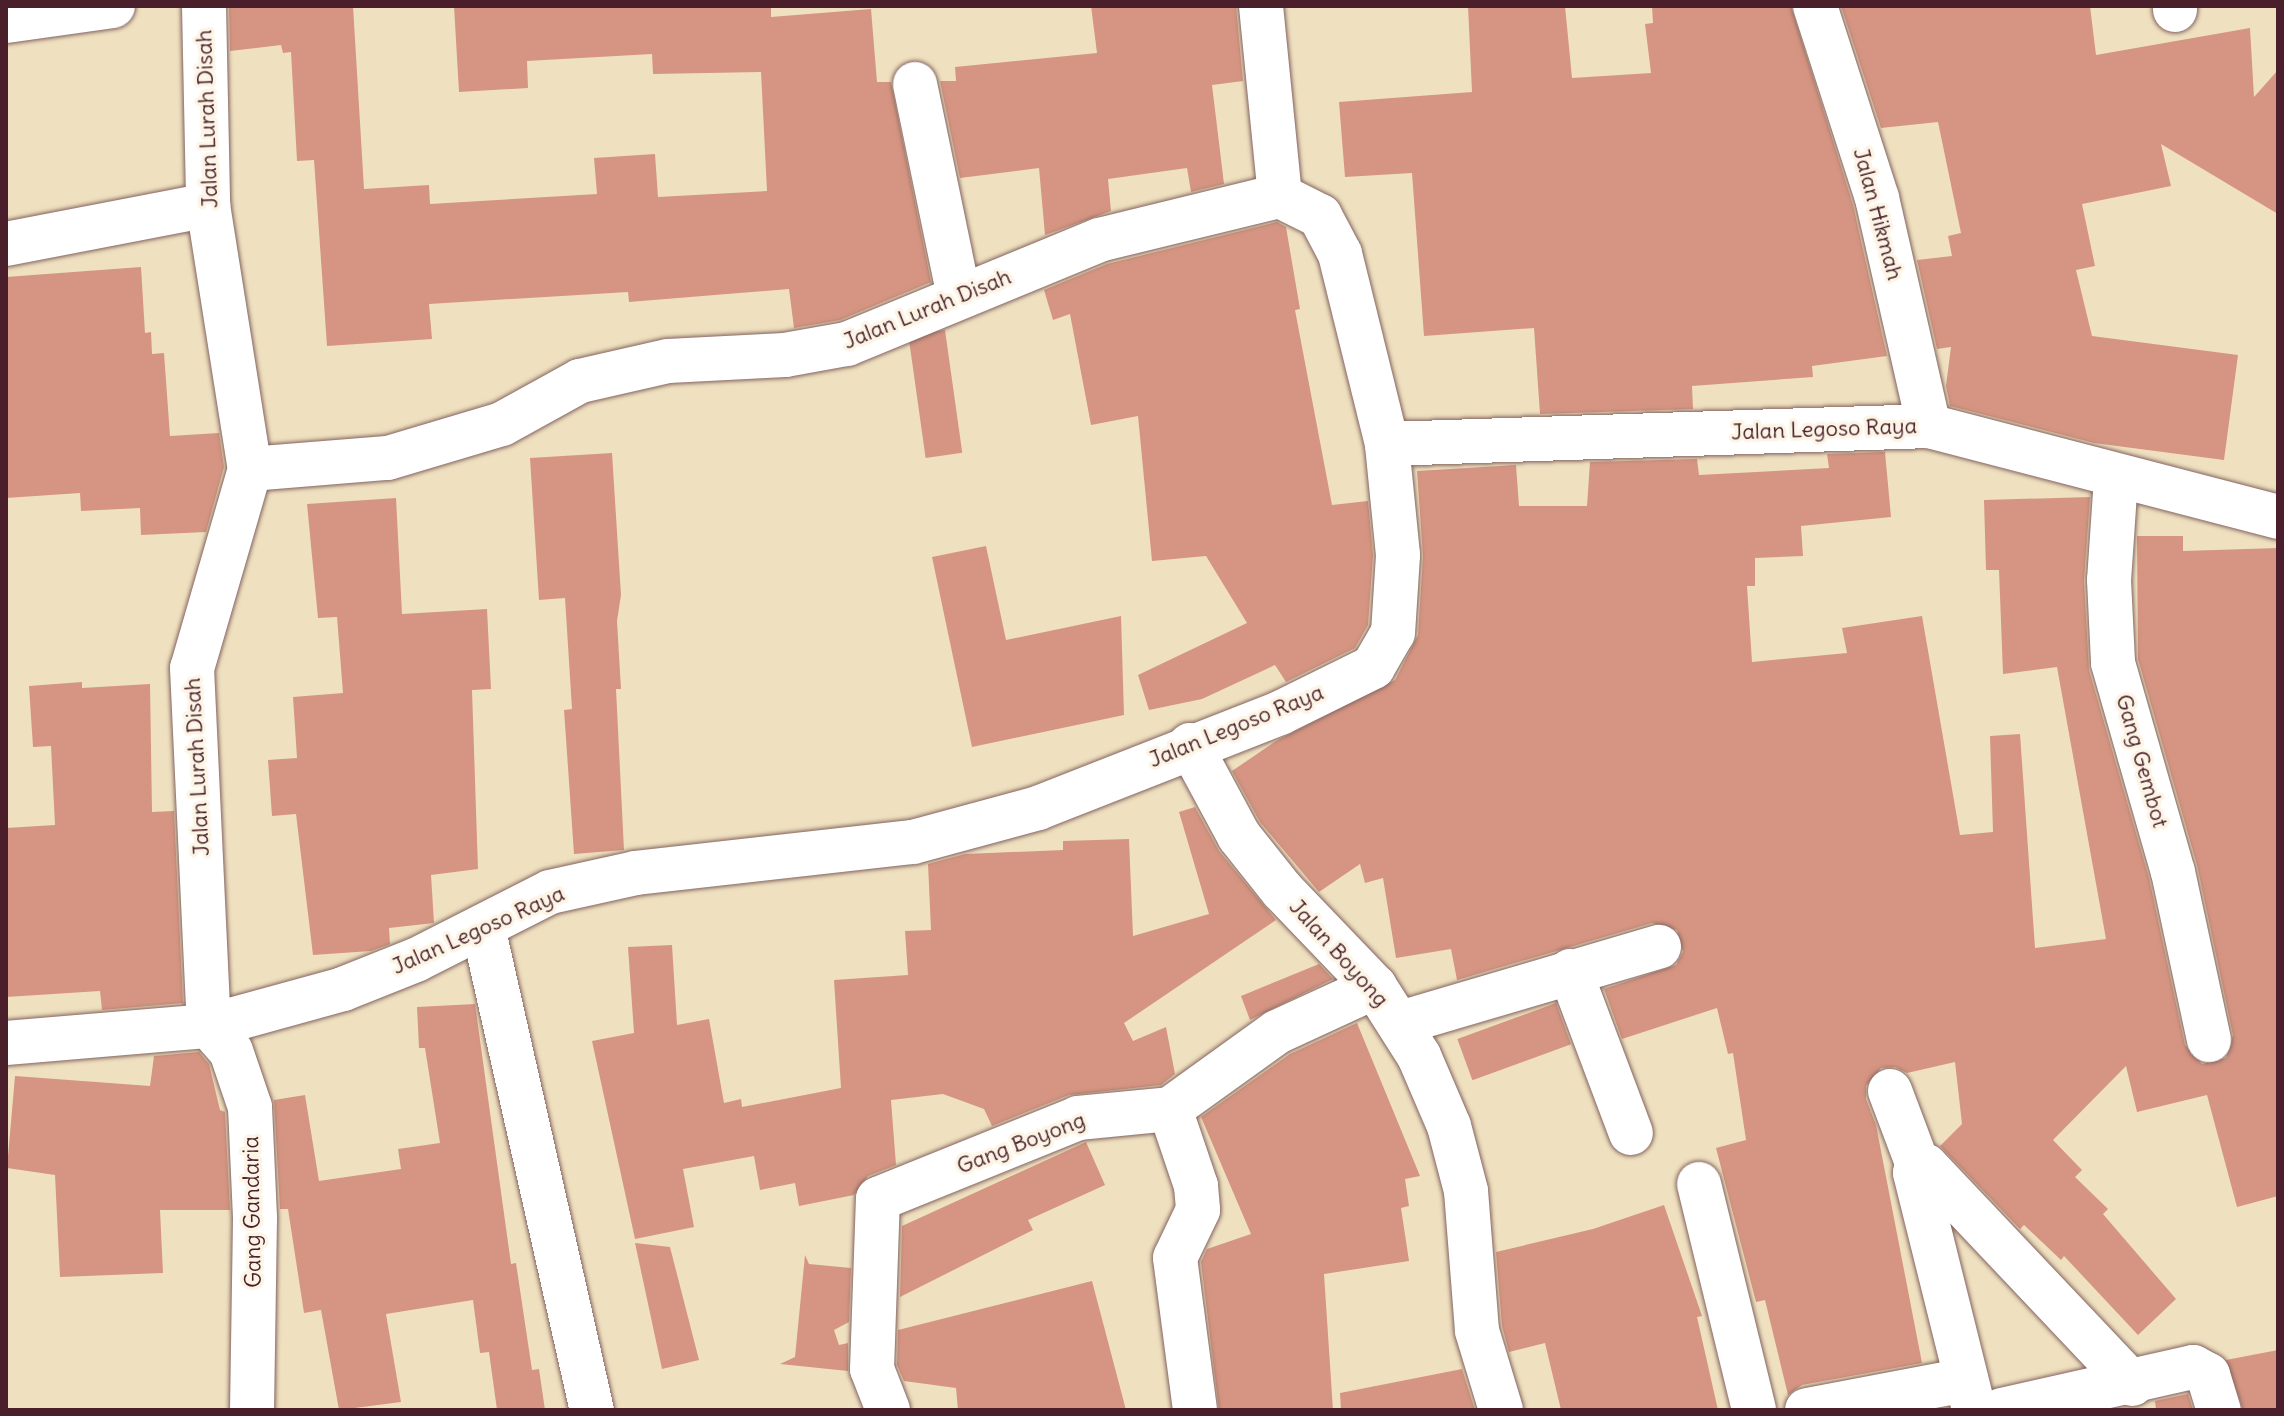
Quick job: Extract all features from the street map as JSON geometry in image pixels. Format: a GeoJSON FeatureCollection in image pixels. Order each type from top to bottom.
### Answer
{"type":"FeatureCollection","features":[{"type":"Feature","properties":{"kind":"street"},"geometry":{"type":"LineString","coordinates":[[6,21],[113,6]]}},
{"type":"Feature","properties":{"kind":"street","name":"Jalan Lurah Disah"},"geometry":{"type":"LineString","coordinates":[[204,6],[208,205],[250,469],[192,668],[209,1026]]}},
{"type":"Feature","properties":{"kind":"street"},"geometry":{"type":"LineString","coordinates":[[1261,6],[1280,196],[1320,216],[1340,254],[1387,444]]}},
{"type":"Feature","properties":{"kind":"street","name":"Jalan Hikmah"},"geometry":{"type":"LineString","coordinates":[[1815,6],[1877,198],[1929,426]]}},
{"type":"Feature","properties":{"kind":"street"},"geometry":{"type":"LineString","coordinates":[[915,84],[959,296]]}},
{"type":"Feature","properties":{"kind":"street","name":"Jalan Lurah Disah"},"geometry":{"type":"LineString","coordinates":[[250,469],[388,458],[502,424],[580,381],[668,361],[785,355],[847,344],[959,296],[1116,235],[1280,196]]}},
{"type":"Feature","properties":{"kind":"street"},"geometry":{"type":"LineString","coordinates":[[6,244],[208,205]]}},
{"type":"Feature","properties":{"kind":"street","name":"Jalan Legoso Raya"},"geometry":{"type":"LineString","coordinates":[[6,1043],[209,1026],[343,989],[483,927],[550,892],[636,873],[913,842],[1038,808],[1190,745],[1280,713],[1373,667],[1385,653],[1393,633],[1398,555],[1387,444],[1929,426],[2116,478],[2278,517]]}},
{"type":"Feature","properties":{"kind":"street","name":"Gang Gembot"},"geometry":{"type":"LineString","coordinates":[[2116,478],[2109,580],[2113,663],[2173,872],[2209,1040]]}},
{"type":"Feature","properties":{"kind":"street","name":"Jalan Boyong"},"geometry":{"type":"LineString","coordinates":[[1190,745],[1239,836],[1282,890],[1375,987],[1400,1023],[1449,1126],[1466,1191],[1477,1331],[1501,1410]]}},
{"type":"Feature","properties":{"kind":"street"},"geometry":{"type":"LineString","coordinates":[[483,927],[592,1410]]}},
{"type":"Feature","properties":{"kind":"street"},"geometry":{"type":"LineString","coordinates":[[1400,1023],[1659,947]]}},
{"type":"Feature","properties":{"kind":"street"},"geometry":{"type":"LineString","coordinates":[[1570,971],[1631,1133]]}},
{"type":"Feature","properties":{"kind":"street"},"geometry":{"type":"LineString","coordinates":[[1195,1410],[1175,1258],[1198,1210],[1196,1186],[1170,1109],[1277,1032],[1375,987]]}},
{"type":"Feature","properties":{"kind":"street","name":"Gang Gandaria"},"geometry":{"type":"LineString","coordinates":[[209,1026],[231,1051],[250,1107],[255,1219],[252,1410]]}},
{"type":"Feature","properties":{"kind":"street"},"geometry":{"type":"LineString","coordinates":[[1807,1410],[1970,1395],[1915,1173],[1917,1163],[1890,1091]]}},
{"type":"Feature","properties":{"kind":"street","name":"Gang Boyong"},"geometry":{"type":"LineString","coordinates":[[888,1410],[872,1369],[878,1199],[1078,1118],[1170,1109]]}},
{"type":"Feature","properties":{"kind":"street"},"geometry":{"type":"LineString","coordinates":[[1917,1163],[1926,1166],[2132,1384]]}},
{"type":"Feature","properties":{"kind":"street"},"geometry":{"type":"LineString","coordinates":[[1699,1184],[1754,1410]]}},
{"type":"Feature","properties":{"kind":"street"},"geometry":{"type":"LineString","coordinates":[[2002,1410],[2132,1384],[2193,1367],[2208,1375],[2219,1410]]}},
{"type":"Feature","properties":{"kind":"building"},"geometry":{"type":"Polygon","coordinates":[[[229,6],[353,6],[364,189],[429,185],[430,204],[597,194],[594,158],[655,154],[658,197],[767,191],[761,72],[653,74],[652,54],[527,61],[528,88],[459,92],[454,6],[771,6],[771,17],[871,9],[877,82],[891,82],[931,282],[840,320],[794,328],[789,289],[629,302],[628,292],[429,304],[432,339],[327,346],[314,160],[297,161],[291,52],[283,53],[281,45],[230,51],[229,6]]]}},
{"type":"Feature","properties":{"kind":"building"},"geometry":{"type":"Polygon","coordinates":[[[1091,6],[1236,6],[1243,81],[1212,85],[1224,184],[1191,192],[1187,168],[1108,179],[1111,211],[1045,235],[1039,168],[960,178],[940,81],[956,81],[955,67],[1097,53],[1091,6]]]}},
{"type":"Feature","properties":{"kind":"building"},"geometry":{"type":"Polygon","coordinates":[[[1468,6],[1565,6],[1572,78],[1651,73],[1645,24],[1653,23],[1652,6],[1791,6],[1853,205],[1887,356],[1812,366],[1813,377],[1692,386],[1693,409],[1540,414],[1534,328],[1424,336],[1412,173],[1345,177],[1339,102],[1472,92],[1468,6]]]}},
{"type":"Feature","properties":{"kind":"building"},"geometry":{"type":"Polygon","coordinates":[[[1841,6],[2090,6],[2096,55],[2250,28],[2254,97],[2278,70],[2278,214],[2161,144],[2171,186],[2082,204],[2095,266],[2076,270],[2092,336],[2238,355],[2224,460],[2094,443],[1950,406],[1946,386],[1951,347],[1937,349],[1917,260],[1952,256],[1948,236],[1961,233],[1938,122],[1881,128],[1841,6]]]}},
{"type":"Feature","properties":{"kind":"building"},"geometry":{"type":"Polygon","coordinates":[[[1277,222],[1286,227],[1300,309],[1295,310],[1332,505],[1368,501],[1373,555],[1368,625],[1355,648],[1286,682],[1275,665],[1202,699],[1149,710],[1138,675],[1247,623],[1206,556],[1152,561],[1138,416],[1091,425],[1070,314],[1053,320],[1044,290],[1107,264],[1277,222]]]}},
{"type":"Feature","properties":{"kind":"building"},"geometry":{"type":"Polygon","coordinates":[[[141,267],[145,333],[151,332],[152,354],[164,353],[170,436],[219,433],[224,467],[206,532],[141,535],[140,508],[81,511],[80,493],[6,498],[6,277],[141,267]]]}},
{"type":"Feature","properties":{"kind":"building"},"geometry":{"type":"Polygon","coordinates":[[[945,330],[962,453],[926,458],[908,335],[945,330]]]}},
{"type":"Feature","properties":{"kind":"building"},"geometry":{"type":"Polygon","coordinates":[[[1885,452],[1891,517],[1801,526],[1803,556],[1755,558],[1755,586],[1747,586],[1752,662],[1847,653],[1842,628],[1922,616],[1960,835],[1993,832],[1990,736],[2020,734],[2035,948],[2106,939],[2057,667],[2003,674],[1999,570],[1986,570],[1984,500],[2090,497],[2084,581],[2089,670],[2149,878],[2185,1045],[2202,1064],[2226,1058],[2233,1035],[2197,865],[2138,659],[2137,536],[2183,536],[2183,551],[2278,548],[2278,1196],[2237,1207],[2207,1095],[2137,1112],[2126,1066],[2053,1140],[2082,1170],[2075,1177],[2108,1209],[2103,1214],[2176,1299],[2138,1335],[2064,1256],[2061,1260],[2024,1225],[2020,1229],[1940,1146],[1962,1124],[1955,1062],[1907,1073],[1895,1067],[1881,1068],[1866,1086],[1866,1099],[1876,1125],[1922,1363],[1802,1385],[1788,1395],[1765,1300],[1756,1302],[1716,1148],[1746,1140],[1733,1053],[1728,1054],[1717,1008],[1622,1039],[1604,989],[1676,965],[1683,952],[1677,930],[1652,923],[1457,980],[1451,949],[1396,958],[1383,878],[1365,883],[1360,864],[1319,892],[1260,822],[1232,771],[1276,741],[1395,680],[1418,635],[1423,556],[1417,471],[1516,465],[1519,506],[1587,506],[1590,462],[1697,459],[1699,475],[1829,468],[1827,454],[1885,452]]]}},
{"type":"Feature","properties":{"kind":"building"},"geometry":{"type":"Polygon","coordinates":[[[612,453],[621,595],[617,621],[621,689],[616,689],[624,850],[574,854],[564,710],[572,709],[565,598],[539,600],[530,458],[612,453]]]}},
{"type":"Feature","properties":{"kind":"building"},"geometry":{"type":"Polygon","coordinates":[[[396,498],[402,614],[487,609],[491,689],[472,690],[478,869],[431,875],[434,923],[389,928],[390,944],[371,951],[313,955],[296,814],[272,816],[268,760],[297,758],[293,697],[343,693],[337,617],[318,618],[307,504],[396,498]]]}},
{"type":"Feature","properties":{"kind":"building"},"geometry":{"type":"Polygon","coordinates":[[[986,546],[1006,640],[1121,616],[1124,715],[972,747],[932,557],[986,546]]]}},
{"type":"Feature","properties":{"kind":"building"},"geometry":{"type":"Polygon","coordinates":[[[82,682],[82,688],[150,684],[152,812],[174,811],[183,1003],[102,1010],[100,991],[6,997],[6,828],[55,825],[51,746],[33,747],[29,686],[82,682]]]}},
{"type":"Feature","properties":{"kind":"building"},"geometry":{"type":"Polygon","coordinates":[[[1195,807],[1219,851],[1276,920],[1124,1023],[1133,1041],[1166,1027],[1175,1074],[1161,1085],[1069,1095],[992,1126],[984,1109],[943,1094],[891,1100],[896,1165],[868,1176],[854,1195],[799,1206],[795,1183],[760,1190],[754,1156],[683,1169],[694,1227],[635,1239],[592,1041],[634,1033],[628,947],[672,945],[677,1025],[709,1019],[724,1103],[741,1099],[742,1107],[841,1088],[834,980],[908,975],[905,931],[931,930],[928,864],[965,854],[1063,850],[1063,841],[1129,839],[1133,936],[1209,914],[1179,812],[1195,807]]]}},
{"type":"Feature","properties":{"kind":"building"},"geometry":{"type":"Polygon","coordinates":[[[1319,964],[1333,979],[1250,1020],[1241,996],[1319,964]]]}},
{"type":"Feature","properties":{"kind":"building"},"geometry":{"type":"Polygon","coordinates":[[[1556,1003],[1571,1044],[1472,1080],[1457,1039],[1556,1003]]]}},
{"type":"Feature","properties":{"kind":"building"},"geometry":{"type":"Polygon","coordinates":[[[475,1004],[511,1264],[516,1263],[532,1370],[539,1369],[545,1410],[497,1410],[489,1352],[480,1353],[473,1300],[386,1314],[401,1402],[339,1410],[321,1310],[304,1313],[288,1209],[280,1209],[274,1100],[305,1095],[319,1181],[401,1169],[398,1149],[440,1143],[425,1048],[419,1048],[417,1007],[475,1004]]]}},
{"type":"Feature","properties":{"kind":"building"},"geometry":{"type":"Polygon","coordinates":[[[1357,1023],[1420,1176],[1405,1179],[1409,1206],[1401,1208],[1409,1261],[1324,1274],[1333,1410],[1219,1410],[1201,1262],[1207,1249],[1251,1234],[1201,1117],[1290,1054],[1357,1023]]]}},
{"type":"Feature","properties":{"kind":"building"},"geometry":{"type":"Polygon","coordinates":[[[199,1052],[209,1064],[220,1110],[225,1112],[230,1210],[160,1210],[163,1273],[60,1277],[55,1175],[7,1168],[15,1076],[150,1086],[154,1056],[199,1052]]]}},
{"type":"Feature","properties":{"kind":"building"},"geometry":{"type":"Polygon","coordinates":[[[1086,1142],[1105,1185],[1028,1220],[1033,1230],[900,1297],[902,1226],[1086,1142]]]}},
{"type":"Feature","properties":{"kind":"building"},"geometry":{"type":"Polygon","coordinates":[[[1664,1205],[1702,1316],[1697,1317],[1718,1410],[1561,1410],[1545,1343],[1509,1352],[1502,1326],[1496,1252],[1593,1229],[1664,1205]]]}},
{"type":"Feature","properties":{"kind":"building"},"geometry":{"type":"Polygon","coordinates":[[[635,1243],[670,1247],[699,1360],[662,1369],[635,1243]]]}},
{"type":"Feature","properties":{"kind":"building"},"geometry":{"type":"Polygon","coordinates":[[[805,1255],[809,1264],[851,1268],[849,1322],[834,1330],[839,1345],[848,1343],[848,1371],[780,1364],[795,1357],[805,1255]]]}},
{"type":"Feature","properties":{"kind":"building"},"geometry":{"type":"Polygon","coordinates":[[[1092,1281],[1126,1410],[958,1410],[956,1388],[904,1381],[897,1365],[898,1330],[1092,1281]]]}},
{"type":"Feature","properties":{"kind":"building"},"geometry":{"type":"Polygon","coordinates":[[[2278,1350],[2278,1410],[2243,1410],[2226,1360],[2278,1350]]]}},
{"type":"Feature","properties":{"kind":"building"},"geometry":{"type":"Polygon","coordinates":[[[1462,1369],[1475,1410],[1341,1410],[1340,1393],[1462,1369]]]}},
{"type":"Feature","properties":{"kind":"building"},"geometry":{"type":"Polygon","coordinates":[[[2188,1394],[2193,1410],[2156,1410],[2155,1401],[2188,1394]]]}}]}
